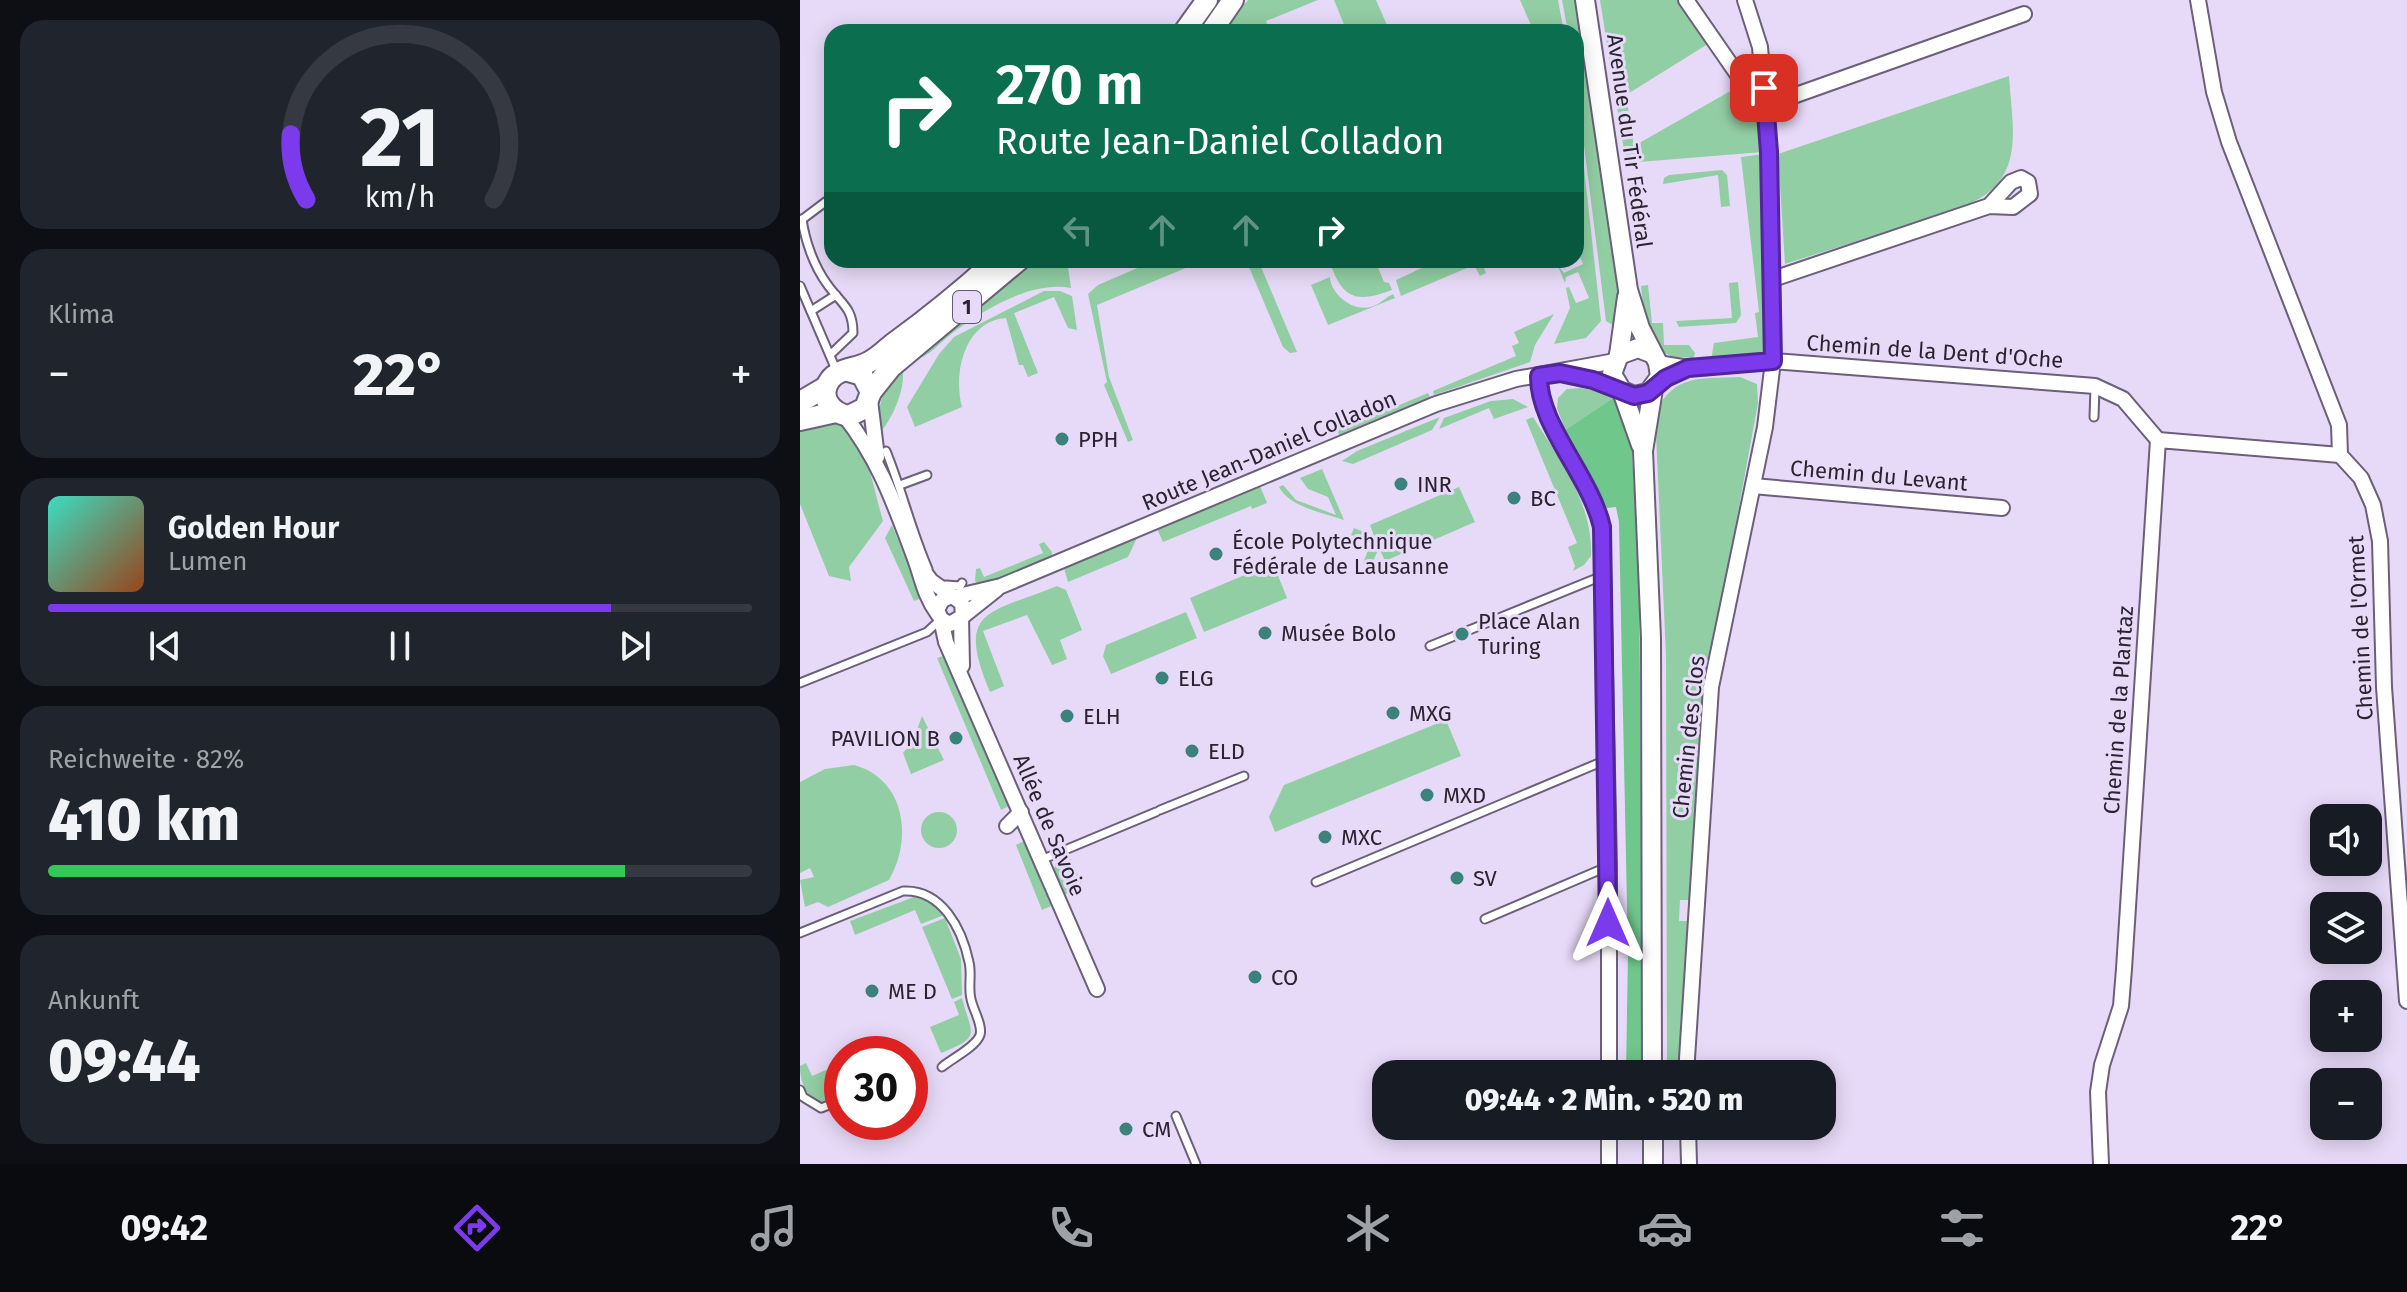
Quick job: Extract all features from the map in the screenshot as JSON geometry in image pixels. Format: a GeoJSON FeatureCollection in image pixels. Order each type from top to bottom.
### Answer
{"type":"FeatureCollection","features":[{"type":"Feature","properties":{"kind":"main road"},"geometry":{"type":"LineString","coordinates":[[1190,24],[1207,0]]}},
{"type":"Feature","properties":{"kind":"main road"},"geometry":{"type":"LineString","coordinates":[[1216,24],[1233,0]]}},
{"type":"Feature","properties":{"kind":"main road","name":"Avenue du Tir Fédéral"},"geometry":{"type":"LineString","coordinates":[[1585,0],[1628,290],[1654,358]]}},
{"type":"Feature","properties":{"kind":"main road","name":"1"},"geometry":{"type":"LineString","coordinates":[[800,402],[836,371],[868,363],[923,324],[987,268]]}},
{"type":"Feature","properties":{"kind":"main road","name":"1"},"geometry":{"type":"LineString","coordinates":[[871,396],[891,367],[969,306],[1010,268]]}},
{"type":"Feature","properties":{"kind":"main road","name":"Avenue du Tir Fédéral"},"geometry":{"type":"LineString","coordinates":[[1617,358],[1628,290]]}},
{"type":"Feature","properties":{"kind":"main road"},"geometry":{"type":"LineString","coordinates":[[1643,451],[1612,374],[1617,358],[1631,349],[1654,358],[1655,386],[1643,451],[1651,638],[1652,1060]]}},
{"type":"Feature","properties":{"kind":"main road"},"geometry":{"type":"LineString","coordinates":[[800,420],[862,412],[871,396],[862,375],[836,371],[826,398],[840,414]]}},
{"type":"Feature","properties":{"kind":"main road"},"geometry":{"type":"LineString","coordinates":[[1619,389],[1634,396],[1655,386]]}},
{"type":"Feature","properties":{"kind":"main road"},"geometry":{"type":"LineString","coordinates":[[1653,1140],[1653,1164]]}},
{"type":"Feature","properties":{"kind":"street"},"geometry":{"type":"LineString","coordinates":[[1686,0],[1740,78],[1765,106],[2024,14]]}},
{"type":"Feature","properties":{"kind":"street","name":"Chemin des Clos"},"geometry":{"type":"LineString","coordinates":[[1687,1060],[1711,687],[1765,427],[1773,361],[1773,279],[1765,106],[1760,47],[1745,0]]}},
{"type":"Feature","properties":{"kind":"street"},"geometry":{"type":"LineString","coordinates":[[2158,440],[2340,455],[2339,425],[2225,128],[2198,0]]}},
{"type":"Feature","properties":{"kind":"street"},"geometry":{"type":"LineString","coordinates":[[1773,279],[1989,206]]}},
{"type":"Feature","properties":{"kind":"street","name":"Route Jean-Daniel Colladon"},"geometry":{"type":"LineString","coordinates":[[953,597],[1001,586],[1476,389],[1560,373],[1617,358]]}},
{"type":"Feature","properties":{"kind":"street","name":"Chemin de la Dent d'Oche"},"geometry":{"type":"LineString","coordinates":[[1654,358],[1688,368],[1773,361],[2095,386],[2123,399],[2158,440]]}},
{"type":"Feature","properties":{"kind":"street","name":"Chemin de la Dent d'Oche"},"geometry":{"type":"LineString","coordinates":[[1655,386],[1688,368]]}},
{"type":"Feature","properties":{"kind":"street","name":"Route Jean-Daniel Colladon"},"geometry":{"type":"LineString","coordinates":[[1560,373],[1619,389]]}},
{"type":"Feature","properties":{"kind":"street"},"geometry":{"type":"LineString","coordinates":[[1539,376],[1539,392],[1545,410],[1598,508],[1604,575],[1609,1060]]}},
{"type":"Feature","properties":{"kind":"street","name":"Allée de Savoie"},"geometry":{"type":"LineString","coordinates":[[871,396],[882,456],[919,579],[939,616],[942,632],[1097,989]]}},
{"type":"Feature","properties":{"kind":"street","name":"Allée de Savoie"},"geometry":{"type":"LineString","coordinates":[[840,414],[882,456]]}},
{"type":"Feature","properties":{"kind":"street","name":"Chemin de la Plantaz"},"geometry":{"type":"LineString","coordinates":[[2101,1164],[2098,1092],[2102,1065],[2121,1006],[2158,440]]}},
{"type":"Feature","properties":{"kind":"street","name":"Chemin de l'Ormet"},"geometry":{"type":"LineString","coordinates":[[2340,455],[2361,478],[2373,505],[2380,541],[2384,687],[2407,1001]]}},
{"type":"Feature","properties":{"kind":"street","name":"Chemin du Levant"},"geometry":{"type":"LineString","coordinates":[[1753,486],[2002,508]]}},
{"type":"Feature","properties":{"kind":"street","name":"Allée de Savoie"},"geometry":{"type":"LineString","coordinates":[[916,561],[931,581],[953,597]]}},
{"type":"Feature","properties":{"kind":"street","name":"Route Jean-Daniel Colladon"},"geometry":{"type":"LineString","coordinates":[[962,617],[1001,586]]}},
{"type":"Feature","properties":{"kind":"street"},"geometry":{"type":"LineString","coordinates":[[953,597],[964,606],[962,617],[950,624],[939,616],[939,603],[953,597]]}},
{"type":"Feature","properties":{"kind":"street","name":"Allée de Savoie"},"geometry":{"type":"LineString","coordinates":[[962,617],[960,652],[964,678]]}},
{"type":"Feature","properties":{"kind":"street"},"geometry":{"type":"LineString","coordinates":[[1007,826],[1021,812]]}},
{"type":"Feature","properties":{"kind":"street"},"geometry":{"type":"LineString","coordinates":[[1609,1140],[1609,1164]]}},
{"type":"Feature","properties":{"kind":"street"},"geometry":{"type":"LineString","coordinates":[[1688,1140],[1689,1164]]}},
{"type":"Feature","properties":{"kind":"lane"},"geometry":{"type":"LineString","coordinates":[[824,203],[801,220],[804,238],[826,282],[853,315],[853,333],[836,371]]}},
{"type":"Feature","properties":{"kind":"lane"},"geometry":{"type":"LineString","coordinates":[[800,286],[836,371]]}},
{"type":"Feature","properties":{"kind":"lane"},"geometry":{"type":"LineString","coordinates":[[811,311],[836,295]]}},
{"type":"Feature","properties":{"kind":"lane"},"geometry":{"type":"LineString","coordinates":[[2094,417],[2095,386]]}},
{"type":"Feature","properties":{"kind":"lane"},"geometry":{"type":"LineString","coordinates":[[882,456],[900,485],[905,512],[930,571],[947,586],[960,586],[962,583]]}},
{"type":"Feature","properties":{"kind":"lane"},"geometry":{"type":"LineString","coordinates":[[900,485],[927,475]]}},
{"type":"Feature","properties":{"kind":"lane"},"geometry":{"type":"LineString","coordinates":[[1430,646],[1604,575]]}},
{"type":"Feature","properties":{"kind":"lane"},"geometry":{"type":"LineString","coordinates":[[800,683],[927,632],[939,616]]}},
{"type":"Feature","properties":{"kind":"lane"},"geometry":{"type":"LineString","coordinates":[[1316,882],[1606,760]]}},
{"type":"Feature","properties":{"kind":"lane"},"geometry":{"type":"LineString","coordinates":[[1041,860],[1244,776]]}},
{"type":"Feature","properties":{"kind":"lane"},"geometry":{"type":"LineString","coordinates":[[1485,919],[1609,866]]}},
{"type":"Feature","properties":{"kind":"lane"},"geometry":{"type":"LineString","coordinates":[[800,933],[903,891],[928,895],[946,908],[970,965],[971,1002],[981,1028],[976,1041],[942,1067]]}},
{"type":"Feature","properties":{"kind":"lane"},"geometry":{"type":"LineString","coordinates":[[800,1090],[803,1097],[824,1107]]}},
{"type":"Feature","properties":{"kind":"lane"},"geometry":{"type":"LineString","coordinates":[[1176,1116],[1196,1164]]}},
{"type":"Feature","properties":{"kind":"green space"},"geometry":{"type":"Polygon","coordinates":[[[1248,0],[1318,0],[1266,21],[1267,24],[1229,24],[1248,0]]]}},
{"type":"Feature","properties":{"kind":"green space"},"geometry":{"type":"Polygon","coordinates":[[[1334,0],[1376,0],[1386,24],[1344,24],[1334,0]]]}},
{"type":"Feature","properties":{"kind":"green space"},"geometry":{"type":"Polygon","coordinates":[[[1520,0],[1558,0],[1562,24],[1530,24],[1520,0]]]}},
{"type":"Feature","properties":{"kind":"green space"},"geometry":{"type":"Polygon","coordinates":[[[1562,0],[1576,0],[1580,24],[1566,24],[1562,0]]]}},
{"type":"Feature","properties":{"kind":"green space"},"geometry":{"type":"Polygon","coordinates":[[[1600,0],[1682,0],[1711,42],[1626,95],[1634,146],[1741,85],[1750,109],[1754,108],[1763,152],[1626,163],[1600,0]]]}},
{"type":"Feature","properties":{"kind":"green space"},"geometry":{"type":"Polygon","coordinates":[[[1584,55],[1619,293],[1620,310],[1616,327],[1606,321],[1584,145],[1584,55]]]}},
{"type":"Feature","properties":{"kind":"green space"},"geometry":{"type":"Polygon","coordinates":[[[2009,76],[2013,138],[2011,155],[2006,171],[1996,186],[1958,209],[1785,264],[1778,154],[2009,76]]]}},
{"type":"Feature","properties":{"kind":"green space"},"geometry":{"type":"Polygon","coordinates":[[[1764,154],[1769,355],[1711,360],[1714,343],[1758,337],[1755,313],[1759,312],[1741,157],[1764,154]]]}},
{"type":"Feature","properties":{"kind":"green space"},"geometry":{"type":"Polygon","coordinates":[[[1584,168],[1601,321],[1586,338],[1554,344],[1570,308],[1566,288],[1569,287],[1576,303],[1589,298],[1578,272],[1566,277],[1565,283],[1559,268],[1564,273],[1584,268],[1584,168]]]}},
{"type":"Feature","properties":{"kind":"green space"},"geometry":{"type":"Polygon","coordinates":[[[1722,170],[1727,175],[1730,206],[1721,207],[1718,175],[1663,184],[1664,178],[1669,175],[1722,170]]]}},
{"type":"Feature","properties":{"kind":"green space"},"geometry":{"type":"Polygon","coordinates":[[[1021,268],[1068,268],[1071,288],[1040,289],[1008,300],[977,316],[915,360],[913,356],[971,313],[1021,268]]]}},
{"type":"Feature","properties":{"kind":"green space"},"geometry":{"type":"Polygon","coordinates":[[[1137,268],[1186,268],[1097,305],[1109,377],[1133,440],[1128,442],[1104,385],[1107,382],[1088,294],[1098,285],[1137,268]]]}},
{"type":"Feature","properties":{"kind":"green space"},"geometry":{"type":"Polygon","coordinates":[[[1249,268],[1261,268],[1297,352],[1290,353],[1283,347],[1249,268]]]}},
{"type":"Feature","properties":{"kind":"green space"},"geometry":{"type":"Polygon","coordinates":[[[1332,268],[1378,268],[1384,282],[1389,283],[1392,290],[1359,297],[1345,290],[1332,268]]]}},
{"type":"Feature","properties":{"kind":"green space"},"geometry":{"type":"Polygon","coordinates":[[[1422,268],[1467,268],[1401,296],[1396,280],[1422,268]]]}},
{"type":"Feature","properties":{"kind":"green space"},"geometry":{"type":"Polygon","coordinates":[[[1476,268],[1484,268],[1486,273],[1480,276],[1476,268]]]}},
{"type":"Feature","properties":{"kind":"green space"},"geometry":{"type":"Polygon","coordinates":[[[1330,277],[1339,296],[1361,308],[1378,304],[1393,294],[1395,298],[1328,325],[1311,285],[1330,277]]]}},
{"type":"Feature","properties":{"kind":"green space"},"geometry":{"type":"Polygon","coordinates":[[[1738,282],[1741,315],[1736,323],[1679,327],[1676,321],[1732,318],[1729,283],[1738,282]]]}},
{"type":"Feature","properties":{"kind":"green space"},"geometry":{"type":"Polygon","coordinates":[[[1648,285],[1652,323],[1663,323],[1664,345],[1689,345],[1695,353],[1693,360],[1671,356],[1656,344],[1643,305],[1641,286],[1648,285]]]}},
{"type":"Feature","properties":{"kind":"green space"},"geometry":{"type":"Polygon","coordinates":[[[1044,291],[1060,291],[1072,296],[1077,330],[1068,328],[1054,297],[1014,313],[1038,373],[1028,377],[1023,365],[1019,365],[1006,318],[992,321],[971,339],[965,351],[959,380],[962,407],[915,427],[907,407],[939,354],[954,337],[1044,291]]]}},
{"type":"Feature","properties":{"kind":"green space"},"geometry":{"type":"Polygon","coordinates":[[[1554,314],[1535,345],[1530,362],[1434,395],[1433,391],[1516,356],[1512,346],[1519,343],[1514,332],[1554,314]]]}},
{"type":"Feature","properties":{"kind":"green space"},"geometry":{"type":"Polygon","coordinates":[[[901,367],[903,382],[898,402],[879,433],[882,397],[901,367]]]}},
{"type":"Feature","properties":{"kind":"green space"},"geometry":{"type":"Polygon","coordinates":[[[1740,377],[1757,384],[1758,403],[1711,659],[1689,900],[1680,900],[1679,921],[1688,921],[1680,1060],[1667,1060],[1666,656],[1655,413],[1671,391],[1701,379],[1740,377]]]}},
{"type":"Feature","properties":{"kind":"green space"},"geometry":{"type":"Polygon","coordinates":[[[1567,389],[1605,392],[1613,398],[1565,430],[1557,408],[1558,398],[1567,389]]]}},
{"type":"Feature","properties":{"kind":"green space"},"geometry":{"type":"Polygon","coordinates":[[[1428,393],[1431,399],[1340,437],[1333,420],[1344,416],[1349,426],[1428,393]]]}},
{"type":"Feature","properties":{"kind":"green space"},"geometry":{"type":"Polygon","coordinates":[[[1613,398],[1631,432],[1639,584],[1644,1060],[1626,1060],[1628,953],[1619,522],[1616,507],[1607,508],[1565,430],[1613,398]]]}},
{"type":"Feature","properties":{"kind":"green space"},"geometry":{"type":"Polygon","coordinates":[[[1513,399],[1528,407],[1494,419],[1489,408],[1439,429],[1444,418],[1491,401],[1513,399]]]}},
{"type":"Feature","properties":{"kind":"green space"},"geometry":{"type":"Polygon","coordinates":[[[1440,417],[1432,430],[1353,464],[1342,461],[1357,451],[1440,417]]]}},
{"type":"Feature","properties":{"kind":"green space"},"geometry":{"type":"Polygon","coordinates":[[[1533,417],[1564,466],[1587,518],[1591,556],[1584,565],[1573,571],[1575,566],[1568,547],[1577,543],[1526,420],[1533,417]]]}},
{"type":"Feature","properties":{"kind":"green space"},"geometry":{"type":"Polygon","coordinates":[[[829,419],[842,426],[860,448],[883,521],[849,567],[851,581],[829,576],[800,504],[800,427],[829,419]]]}},
{"type":"Feature","properties":{"kind":"green space"},"geometry":{"type":"Polygon","coordinates":[[[1322,469],[1344,520],[1291,500],[1279,487],[1283,485],[1296,500],[1336,515],[1328,497],[1308,489],[1300,478],[1322,469]]]}},
{"type":"Feature","properties":{"kind":"green space"},"geometry":{"type":"Polygon","coordinates":[[[1260,486],[1267,503],[1252,509],[1251,506],[1163,542],[1157,529],[1260,486]]]}},
{"type":"Feature","properties":{"kind":"green space"},"geometry":{"type":"Polygon","coordinates":[[[1459,487],[1475,522],[1385,561],[1379,548],[1371,566],[1363,563],[1371,543],[1351,535],[1354,528],[1374,536],[1370,525],[1459,487]]]}},
{"type":"Feature","properties":{"kind":"green space"},"geometry":{"type":"Polygon","coordinates":[[[892,525],[922,598],[914,601],[885,538],[892,525]]]}},
{"type":"Feature","properties":{"kind":"green space"},"geometry":{"type":"Polygon","coordinates":[[[1137,538],[1128,557],[1068,582],[1064,568],[1137,538]]]}},
{"type":"Feature","properties":{"kind":"green space"},"geometry":{"type":"Polygon","coordinates":[[[1044,542],[1052,552],[1051,557],[984,586],[975,581],[976,569],[980,568],[984,577],[1043,553],[1039,544],[1044,542]]]}},
{"type":"Feature","properties":{"kind":"green space"},"geometry":{"type":"Polygon","coordinates":[[[1273,563],[1287,598],[1204,632],[1190,598],[1273,563]]]}},
{"type":"Feature","properties":{"kind":"green space"},"geometry":{"type":"Polygon","coordinates":[[[1057,586],[1066,590],[1082,630],[1060,640],[1067,659],[1052,665],[1027,615],[983,631],[1004,686],[990,692],[976,644],[978,629],[984,618],[996,610],[1057,586]]]}},
{"type":"Feature","properties":{"kind":"green space"},"geometry":{"type":"Polygon","coordinates":[[[1186,612],[1197,638],[1111,674],[1103,656],[1106,645],[1186,612]]]}},
{"type":"Feature","properties":{"kind":"green space"},"geometry":{"type":"Polygon","coordinates":[[[946,655],[1009,806],[1001,810],[937,658],[946,655]]]}},
{"type":"Feature","properties":{"kind":"green space"},"geometry":{"type":"Polygon","coordinates":[[[922,716],[944,760],[911,774],[903,753],[913,741],[922,716]]]}},
{"type":"Feature","properties":{"kind":"green space"},"geometry":{"type":"Polygon","coordinates":[[[1446,720],[1461,756],[1275,832],[1269,817],[1284,785],[1446,720]]]}},
{"type":"Feature","properties":{"kind":"green space"},"geometry":{"type":"Polygon","coordinates":[[[854,765],[871,772],[885,783],[894,797],[902,830],[897,864],[889,880],[828,907],[818,902],[805,907],[800,880],[814,877],[810,868],[800,873],[800,782],[825,769],[854,765]]]}},
{"type":"Feature","properties":{"kind":"green space"},"geometry":{"type":"Polygon","coordinates":[[[939,812],[951,818],[957,830],[951,842],[939,848],[927,842],[921,830],[927,818],[939,812]]]}},
{"type":"Feature","properties":{"kind":"green space"},"geometry":{"type":"Polygon","coordinates":[[[1024,841],[1051,906],[1042,910],[1016,845],[1024,841]]]}},
{"type":"Feature","properties":{"kind":"green space"},"geometry":{"type":"Polygon","coordinates":[[[1068,854],[1081,882],[1079,889],[1063,895],[1054,868],[1061,857],[1068,854]]]}},
{"type":"Feature","properties":{"kind":"green space"},"geometry":{"type":"Polygon","coordinates":[[[914,897],[932,902],[944,915],[921,924],[915,910],[855,935],[850,921],[914,897]]]}},
{"type":"Feature","properties":{"kind":"green space"},"geometry":{"type":"Polygon","coordinates":[[[945,918],[961,959],[962,995],[952,999],[922,927],[945,918]]]}},
{"type":"Feature","properties":{"kind":"green space"},"geometry":{"type":"Polygon","coordinates":[[[962,998],[971,1033],[963,1043],[941,1053],[930,1027],[959,1015],[954,1002],[962,998]]]}},
{"type":"Feature","properties":{"kind":"green space"},"geometry":{"type":"Polygon","coordinates":[[[806,1063],[812,1076],[824,1071],[824,1101],[820,1102],[811,1096],[804,1087],[800,1066],[806,1063]]]}},
{"type":"Feature","properties":{"kind":"place","name":"PPH"},"geometry":{"type":"Point","coordinates":[1062,439]}},
{"type":"Feature","properties":{"kind":"place","name":"INR"},"geometry":{"type":"Point","coordinates":[1401,484]}},
{"type":"Feature","properties":{"kind":"place","name":"BC"},"geometry":{"type":"Point","coordinates":[1514,498]}},
{"type":"Feature","properties":{"kind":"place","name":"École Polytechnique Fédérale de Lausanne"},"geometry":{"type":"Point","coordinates":[1216,554]}},
{"type":"Feature","properties":{"kind":"place","name":"Musée Bolo"},"geometry":{"type":"Point","coordinates":[1265,633]}},
{"type":"Feature","properties":{"kind":"place","name":"Place Alan Turing"},"geometry":{"type":"Point","coordinates":[1462,634]}},
{"type":"Feature","properties":{"kind":"place","name":"ELG"},"geometry":{"type":"Point","coordinates":[1162,678]}},
{"type":"Feature","properties":{"kind":"place","name":"MXG"},"geometry":{"type":"Point","coordinates":[1393,713]}},
{"type":"Feature","properties":{"kind":"place","name":"ELH"},"geometry":{"type":"Point","coordinates":[1067,716]}},
{"type":"Feature","properties":{"kind":"place","name":"PAVILION B"},"geometry":{"type":"Point","coordinates":[956,738]}},
{"type":"Feature","properties":{"kind":"place","name":"ELD"},"geometry":{"type":"Point","coordinates":[1192,751]}},
{"type":"Feature","properties":{"kind":"place","name":"MXD"},"geometry":{"type":"Point","coordinates":[1427,795]}},
{"type":"Feature","properties":{"kind":"place","name":"MXC"},"geometry":{"type":"Point","coordinates":[1325,837]}},
{"type":"Feature","properties":{"kind":"place","name":"SV"},"geometry":{"type":"Point","coordinates":[1457,878]}},
{"type":"Feature","properties":{"kind":"place","name":"CO"},"geometry":{"type":"Point","coordinates":[1255,977]}},
{"type":"Feature","properties":{"kind":"place","name":"ME D"},"geometry":{"type":"Point","coordinates":[872,991]}},
{"type":"Feature","properties":{"kind":"place","name":"CM"},"geometry":{"type":"Point","coordinates":[1126,1129]}},
{"type":"Feature","properties":{"kind":"route"},"geometry":{"type":"LineString","coordinates":[[1608,923],[1602,527],[1587,482],[1545,410],[1539,392],[1539,376],[1560,373],[1617,386],[1628,395],[1641,396],[1666,378],[1688,368],[1773,361],[1769,152],[1764,88]]}}]}
